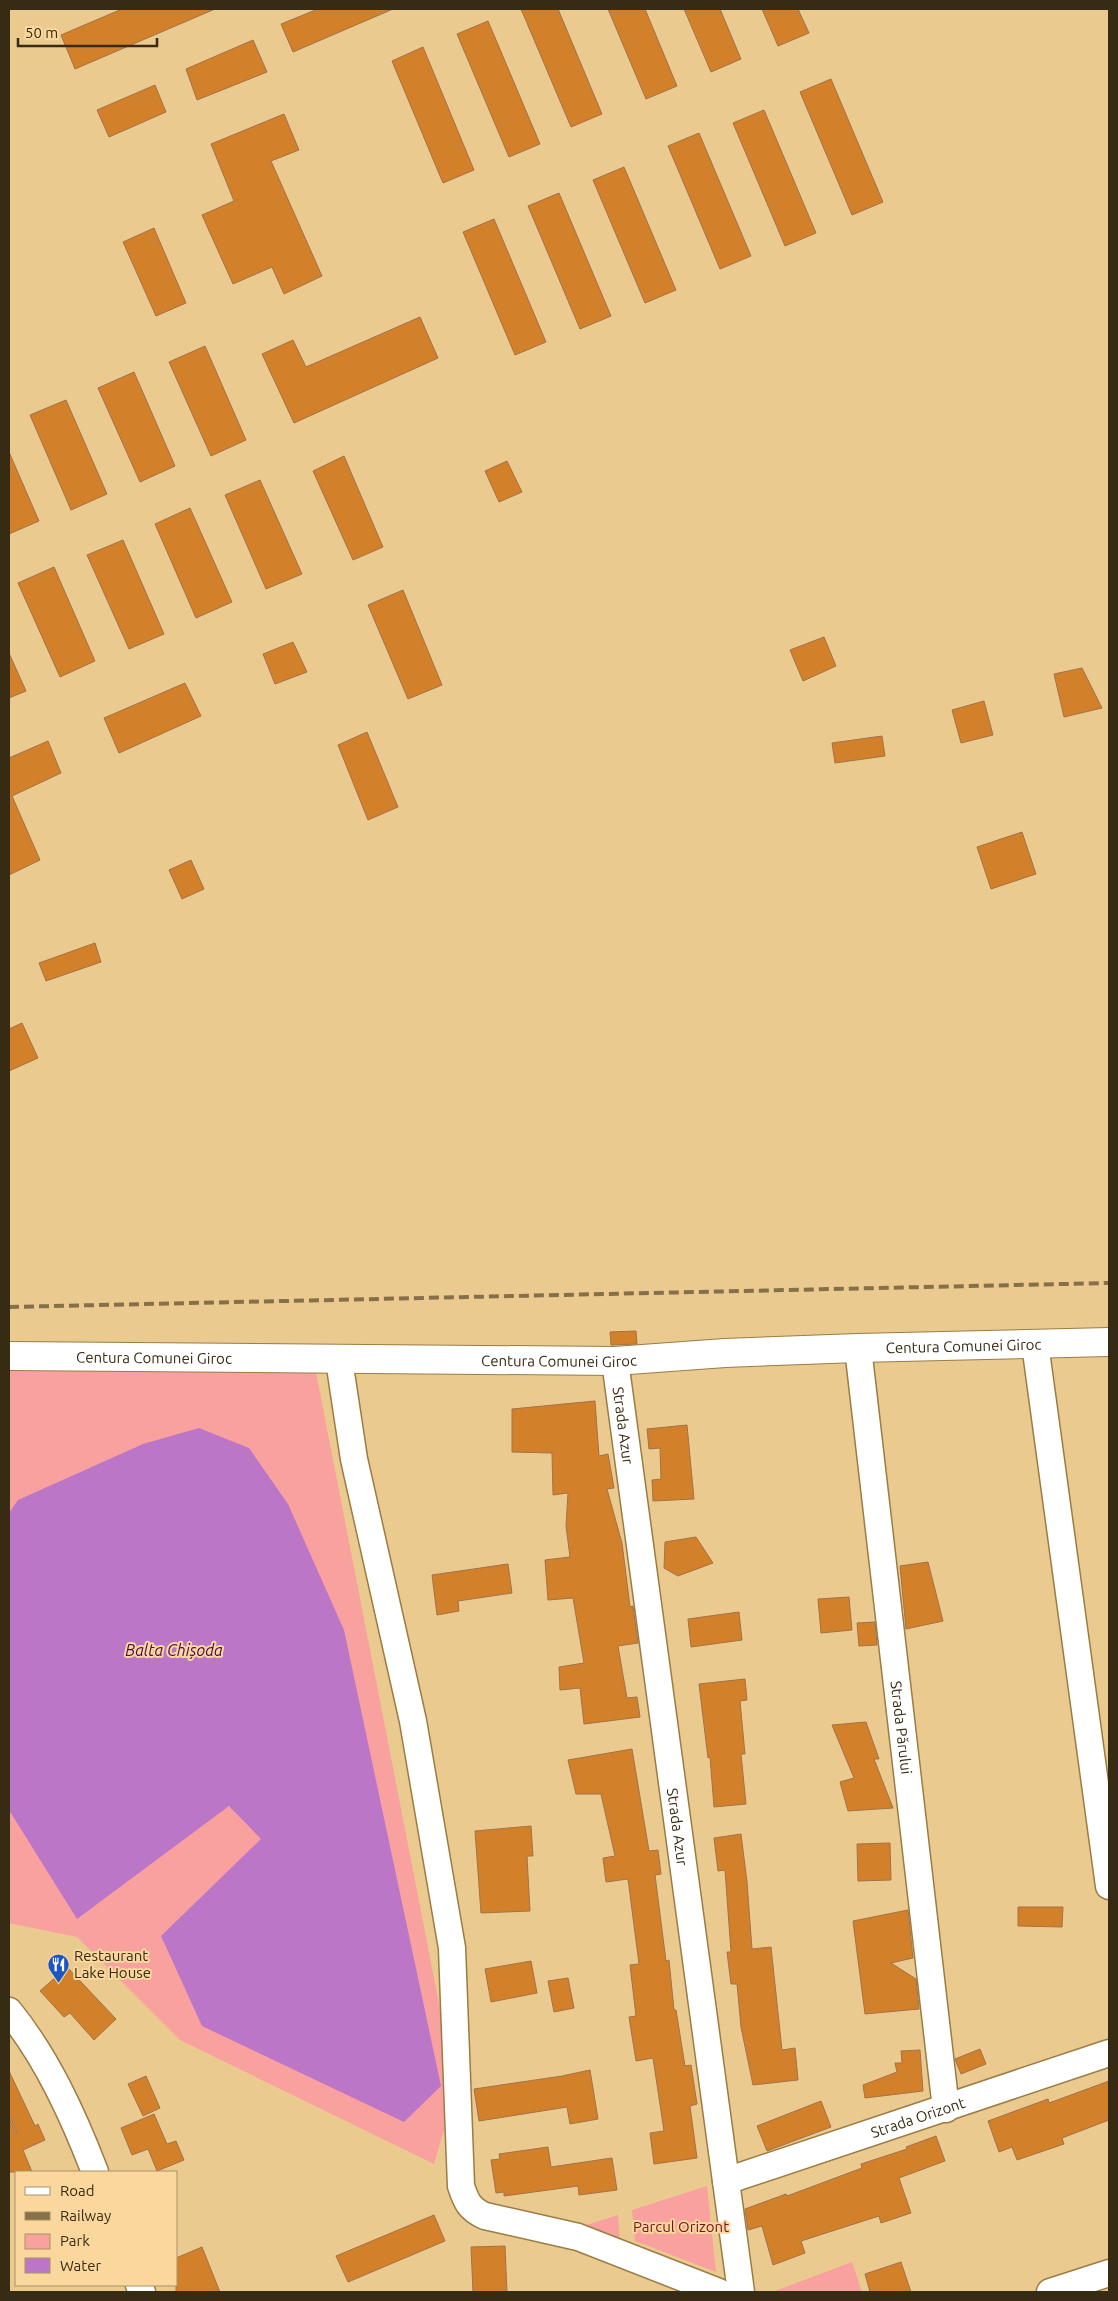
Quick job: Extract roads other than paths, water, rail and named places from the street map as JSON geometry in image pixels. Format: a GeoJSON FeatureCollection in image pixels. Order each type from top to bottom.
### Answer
{"type":"FeatureCollection","features":[{"type":"Feature","properties":{"kind":"main road","name":"Centura Comunei Giroc"},"geometry":{"type":"LineString","coordinates":[[9,1356],[615,1361],[725,1353],[1109,1342]]}},
{"type":"Feature","properties":{"kind":"street"},"geometry":{"type":"LineString","coordinates":[[1035,1344],[1109,1886]]}},
{"type":"Feature","properties":{"kind":"street","name":"Strada Părului"},"geometry":{"type":"LineString","coordinates":[[858,1348],[946,2109]]}},
{"type":"Feature","properties":{"kind":"street"},"geometry":{"type":"LineString","coordinates":[[339,1360],[354,1460],[413,1721],[452,1948],[461,2186],[466,2202],[473,2210],[485,2216],[578,2237],[718,2292]]}},
{"type":"Feature","properties":{"kind":"street","name":"Strada Azur"},"geometry":{"type":"LineString","coordinates":[[615,1361],[741,2292]]}},
{"type":"Feature","properties":{"kind":"street"},"geometry":{"type":"LineString","coordinates":[[9,2010],[30,2037],[57,2085],[95,2171]]}},
{"type":"Feature","properties":{"kind":"street","name":"Strada Orizont"},"geometry":{"type":"LineString","coordinates":[[726,2181],[1109,2053]]}},
{"type":"Feature","properties":{"kind":"street"},"geometry":{"type":"LineString","coordinates":[[1050,2292],[1109,2273]]}},
{"type":"Feature","properties":{"kind":"water","name":"Balta Chișoda"},"geometry":{"type":"Polygon","coordinates":[[[199,1428],[249,1448],[288,1504],[344,1630],[441,2086],[404,2122],[202,2026],[161,1936],[261,1839],[229,1806],[77,1919],[9,1810],[9,1513],[18,1500],[143,1444],[199,1428]]]}},
{"type":"Feature","properties":{"kind":"railway"},"geometry":{"type":"LineString","coordinates":[[9,1307],[1109,1283]]}},
{"type":"Feature","properties":{"kind":"place","name":"Restaurant Lake House"},"geometry":{"type":"Point","coordinates":[58,1983]}},
{"type":"Feature","properties":{"kind":"park label","name":"Parcul Orizont"},"geometry":{"type":"Point","coordinates":[681,2226]}}]}
